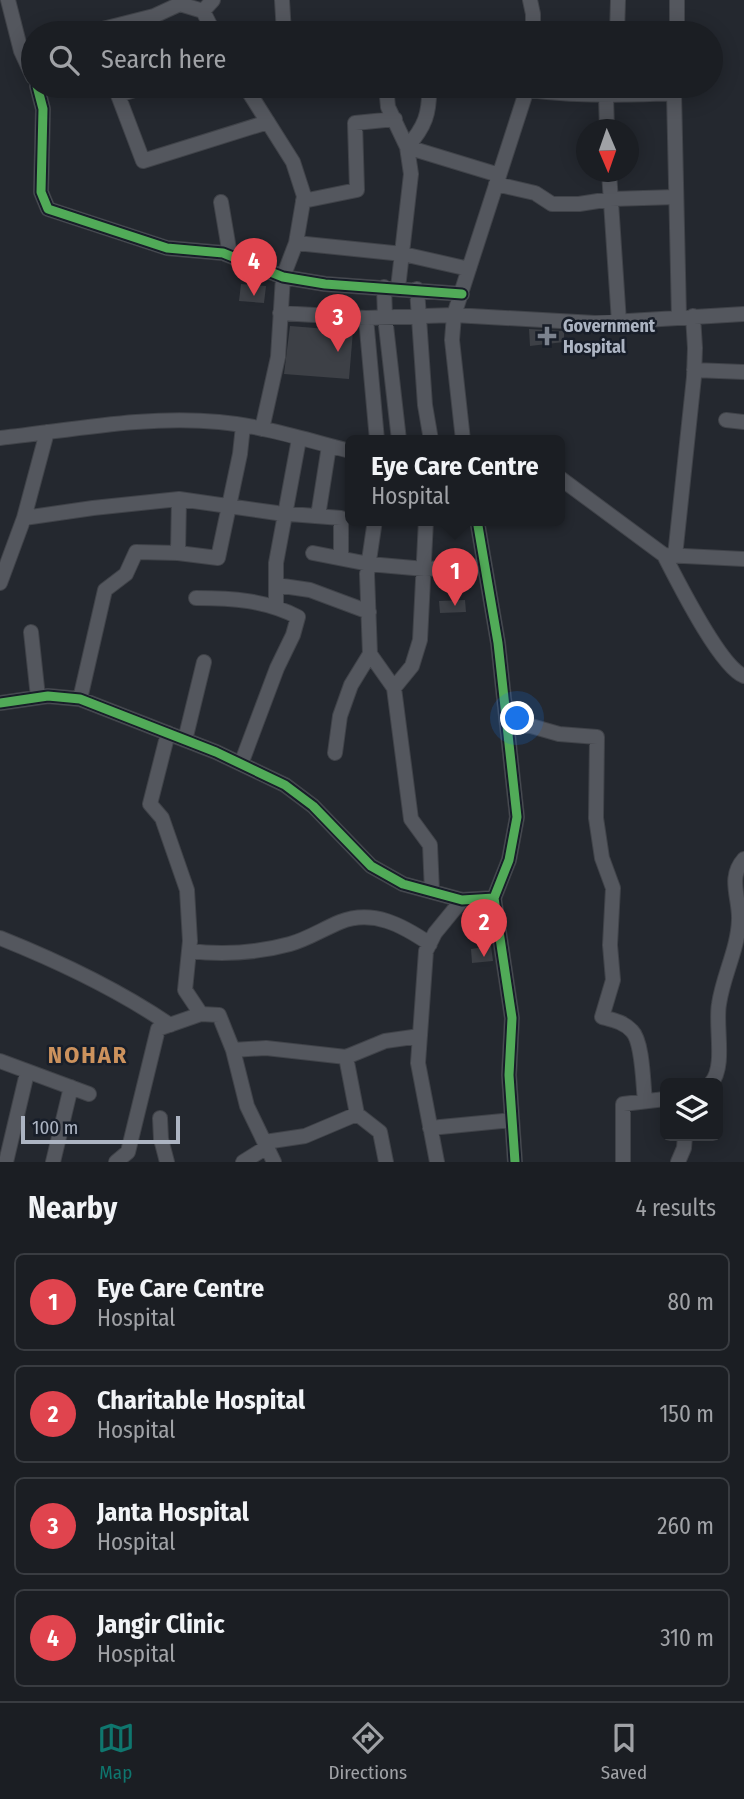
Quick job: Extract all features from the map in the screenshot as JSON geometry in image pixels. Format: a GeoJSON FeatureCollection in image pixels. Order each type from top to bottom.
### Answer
{"type":"FeatureCollection","features":[{"type":"Feature","properties":{"kind":"street"},"geometry":{"type":"LineString","coordinates":[[8,0],[21,34]]}},
{"type":"Feature","properties":{"kind":"street"},"geometry":{"type":"LineString","coordinates":[[202,11],[213,0]]}},
{"type":"Feature","properties":{"kind":"street"},"geometry":{"type":"LineString","coordinates":[[282,0],[283,21]]}},
{"type":"Feature","properties":{"kind":"street"},"geometry":{"type":"LineString","coordinates":[[530,0],[533,21]]}},
{"type":"Feature","properties":{"kind":"street"},"geometry":{"type":"LineString","coordinates":[[617,21],[618,0]]}},
{"type":"Feature","properties":{"kind":"street"},"geometry":{"type":"LineString","coordinates":[[677,0],[677,21]]}},
{"type":"Feature","properties":{"kind":"street"},"geometry":{"type":"LineString","coordinates":[[134,21],[154,16],[180,2],[202,11],[207,21]]}},
{"type":"Feature","properties":{"kind":"street"},"geometry":{"type":"LineString","coordinates":[[40,98],[43,109],[41,192],[48,209],[167,248],[230,255],[283,277],[325,284],[461,294]]}},
{"type":"Feature","properties":{"kind":"street"},"geometry":{"type":"LineString","coordinates":[[119,98],[143,161],[268,122]]}},
{"type":"Feature","properties":{"kind":"street"},"geometry":{"type":"LineString","coordinates":[[253,98],[293,162],[304,196],[296,243],[283,277],[278,357],[262,429]]}},
{"type":"Feature","properties":{"kind":"street"},"geometry":{"type":"LineString","coordinates":[[387,98],[388,107],[407,147],[411,174],[403,254],[391,287],[385,317],[398,435]]}},
{"type":"Feature","properties":{"kind":"street"},"geometry":{"type":"LineString","coordinates":[[407,147],[418,134],[429,111],[429,98]]}},
{"type":"Feature","properties":{"kind":"street"},"geometry":{"type":"LineString","coordinates":[[462,435],[452,340],[454,315],[525,98]]}},
{"type":"Feature","properties":{"kind":"street"},"geometry":{"type":"LineString","coordinates":[[608,119],[610,98]]}},
{"type":"Feature","properties":{"kind":"street"},"geometry":{"type":"LineString","coordinates":[[674,98],[676,197],[686,317],[694,370],[670,556],[686,598],[728,663],[744,676]]}},
{"type":"Feature","properties":{"kind":"street"},"geometry":{"type":"LineString","coordinates":[[303,201],[358,190],[355,123],[395,120]]}},
{"type":"Feature","properties":{"kind":"street"},"geometry":{"type":"LineString","coordinates":[[407,147],[535,193],[552,204],[676,197]]}},
{"type":"Feature","properties":{"kind":"street"},"geometry":{"type":"LineString","coordinates":[[610,182],[619,321]]}},
{"type":"Feature","properties":{"kind":"street"},"geometry":{"type":"LineString","coordinates":[[221,202],[230,255]]}},
{"type":"Feature","properties":{"kind":"street"},"geometry":{"type":"LineString","coordinates":[[296,243],[403,254],[468,269]]}},
{"type":"Feature","properties":{"kind":"street"},"geometry":{"type":"LineString","coordinates":[[416,289],[425,405],[430,435]]}},
{"type":"Feature","properties":{"kind":"street"},"geometry":{"type":"LineString","coordinates":[[280,313],[366,318],[454,315],[595,323],[744,314]]}},
{"type":"Feature","properties":{"kind":"street"},"geometry":{"type":"LineString","coordinates":[[366,318],[377,435]]}},
{"type":"Feature","properties":{"kind":"street"},"geometry":{"type":"LineString","coordinates":[[694,370],[744,372]]}},
{"type":"Feature","properties":{"kind":"street"},"geometry":{"type":"LineString","coordinates":[[0,438],[140,421],[219,422],[262,429],[345,450]]}},
{"type":"Feature","properties":{"kind":"street"},"geometry":{"type":"LineString","coordinates":[[726,421],[744,422]]}},
{"type":"Feature","properties":{"kind":"street"},"geometry":{"type":"LineString","coordinates":[[80,699],[105,590],[126,574],[136,552],[218,558],[230,506],[243,426]]}},
{"type":"Feature","properties":{"kind":"street"},"geometry":{"type":"LineString","coordinates":[[0,583],[24,518],[47,432]]}},
{"type":"Feature","properties":{"kind":"street"},"geometry":{"type":"LineString","coordinates":[[276,606],[276,563],[299,439]]}},
{"type":"Feature","properties":{"kind":"street"},"geometry":{"type":"LineString","coordinates":[[318,516],[329,446]]}},
{"type":"Feature","properties":{"kind":"street"},"geometry":{"type":"LineString","coordinates":[[565,482],[670,556],[744,559]]}},
{"type":"Feature","properties":{"kind":"street"},"geometry":{"type":"LineString","coordinates":[[24,518],[179,499],[285,514],[341,518],[341,558]]}},
{"type":"Feature","properties":{"kind":"street"},"geometry":{"type":"LineString","coordinates":[[178,553],[179,499]]}},
{"type":"Feature","properties":{"kind":"street"},"geometry":{"type":"LineString","coordinates":[[335,753],[340,716],[351,685],[370,654],[369,564],[374,526]]}},
{"type":"Feature","properties":{"kind":"street"},"geometry":{"type":"LineString","coordinates":[[394,688],[412,666],[420,640],[426,526]]}},
{"type":"Feature","properties":{"kind":"street"},"geometry":{"type":"LineString","coordinates":[[478,526],[509,725],[517,817],[509,860],[494,898],[512,1018],[509,1075],[515,1162]]}},
{"type":"Feature","properties":{"kind":"street"},"geometry":{"type":"LineString","coordinates":[[313,552],[369,564],[425,569],[485,566]]}},
{"type":"Feature","properties":{"kind":"street"},"geometry":{"type":"LineString","coordinates":[[276,585],[310,590],[369,612]]}},
{"type":"Feature","properties":{"kind":"street"},"geometry":{"type":"LineString","coordinates":[[196,598],[233,598],[276,606],[298,617],[241,764]]}},
{"type":"Feature","properties":{"kind":"street"},"geometry":{"type":"LineString","coordinates":[[31,632],[38,697]]}},
{"type":"Feature","properties":{"kind":"street"},"geometry":{"type":"LineString","coordinates":[[370,654],[394,688],[411,819],[430,845],[432,892]]}},
{"type":"Feature","properties":{"kind":"street"},"geometry":{"type":"LineString","coordinates":[[185,740],[204,662]]}},
{"type":"Feature","properties":{"kind":"street"},"geometry":{"type":"LineString","coordinates":[[0,703],[48,695],[80,699],[168,733],[285,785],[313,806],[371,866],[403,884],[462,900],[494,898]]}},
{"type":"Feature","properties":{"kind":"street"},"geometry":{"type":"LineString","coordinates":[[509,725],[531,726],[559,734],[597,737],[596,818],[603,858],[613,888],[610,945],[613,980],[602,1017],[624,1024],[635,1032],[645,1101]]}},
{"type":"Feature","properties":{"kind":"street"},"geometry":{"type":"LineString","coordinates":[[168,733],[150,804],[162,818],[187,890],[189,950],[185,989],[201,1014]]}},
{"type":"Feature","properties":{"kind":"street"},"geometry":{"type":"LineString","coordinates":[[715,1078],[719,1063],[719,1004],[739,918],[734,878],[737,867],[744,859]]}},
{"type":"Feature","properties":{"kind":"street"},"geometry":{"type":"LineString","coordinates":[[437,1162],[418,1063],[426,951],[435,933],[462,900]]}},
{"type":"Feature","properties":{"kind":"street"},"geometry":{"type":"LineString","coordinates":[[189,950],[219,955],[290,944],[354,917],[383,919],[411,931],[430,944]]}},
{"type":"Feature","properties":{"kind":"street"},"geometry":{"type":"LineString","coordinates":[[0,938],[42,955],[130,998],[170,1025]]}},
{"type":"Feature","properties":{"kind":"street"},"geometry":{"type":"LineString","coordinates":[[117,1162],[128,1152],[158,1029],[201,1014],[219,1015],[233,1049],[247,1106],[274,1162]]}},
{"type":"Feature","properties":{"kind":"street"},"geometry":{"type":"LineString","coordinates":[[233,1049],[266,1048],[346,1057],[385,1041],[419,1036]]}},
{"type":"Feature","properties":{"kind":"street"},"geometry":{"type":"LineString","coordinates":[[346,1057],[357,1114],[380,1132],[386,1162]]}},
{"type":"Feature","properties":{"kind":"street"},"geometry":{"type":"LineString","coordinates":[[0,1061],[89,1094]]}},
{"type":"Feature","properties":{"kind":"street"},"geometry":{"type":"LineString","coordinates":[[6,1162],[27,1073]]}},
{"type":"Feature","properties":{"kind":"street"},"geometry":{"type":"LineString","coordinates":[[53,1162],[71,1087]]}},
{"type":"Feature","properties":{"kind":"street"},"geometry":{"type":"LineString","coordinates":[[623,1162],[623,1104],[660,1099]]}},
{"type":"Feature","properties":{"kind":"street"},"geometry":{"type":"LineString","coordinates":[[243,1162],[266,1145],[305,1136],[357,1114]]}},
{"type":"Feature","properties":{"kind":"street"},"geometry":{"type":"LineString","coordinates":[[160,1118],[161,1139],[167,1162]]}},
{"type":"Feature","properties":{"kind":"street"},"geometry":{"type":"LineString","coordinates":[[430,1128],[512,1120]]}},
{"type":"Feature","properties":{"kind":"street"},"geometry":{"type":"LineString","coordinates":[[678,1162],[685,1141]]}},
{"type":"Feature","properties":{"kind":"building"},"geometry":{"type":"Polygon","coordinates":[[[241,284],[266,286],[264,303],[239,301],[241,284]]]}},
{"type":"Feature","properties":{"kind":"building"},"geometry":{"type":"Polygon","coordinates":[[[290,326],[353,331],[349,379],[284,374],[290,326]]]}},
{"type":"Feature","properties":{"kind":"building"},"geometry":{"type":"Polygon","coordinates":[[[529,329],[564,331],[564,342],[530,346],[529,329]]]}},
{"type":"Feature","properties":{"kind":"building"},"geometry":{"type":"Polygon","coordinates":[[[465,600],[466,612],[440,613],[439,601],[465,600]]]}},
{"type":"Feature","properties":{"kind":"building"},"geometry":{"type":"Polygon","coordinates":[[[491,946],[493,961],[472,963],[471,949],[491,946]]]}},
{"type":"Feature","properties":{"kind":"cycle path"},"geometry":{"type":"LineString","coordinates":[[40,98],[43,109],[41,192],[48,209],[167,248],[223,253],[283,277],[325,284],[462,294]]}},
{"type":"Feature","properties":{"kind":"cycle path"},"geometry":{"type":"LineString","coordinates":[[478,526],[498,643],[517,817],[509,860],[494,898],[512,1018],[509,1075],[515,1162]]}},
{"type":"Feature","properties":{"kind":"cycle path"},"geometry":{"type":"LineString","coordinates":[[0,703],[48,696],[80,699],[216,752],[285,785],[313,806],[371,866],[403,884],[462,900],[494,898]]}},
{"type":"Feature","properties":{"kind":"place","name":"Jangir Clinic"},"geometry":{"type":"Point","coordinates":[254,296]}},
{"type":"Feature","properties":{"kind":"place","name":"Government Hospital"},"geometry":{"type":"Point","coordinates":[547,336]}},
{"type":"Feature","properties":{"kind":"place","name":"Janta Hospital"},"geometry":{"type":"Point","coordinates":[338,352]}},
{"type":"Feature","properties":{"kind":"place","name":"Eye Care Centre"},"geometry":{"type":"Point","coordinates":[455,606]}},
{"type":"Feature","properties":{"kind":"place","name":"Charitable Hospital"},"geometry":{"type":"Point","coordinates":[484,957]}},
{"type":"Feature","properties":{"kind":"district","name":"NOHAR"},"geometry":{"type":"Point","coordinates":[88,1055]}}]}
